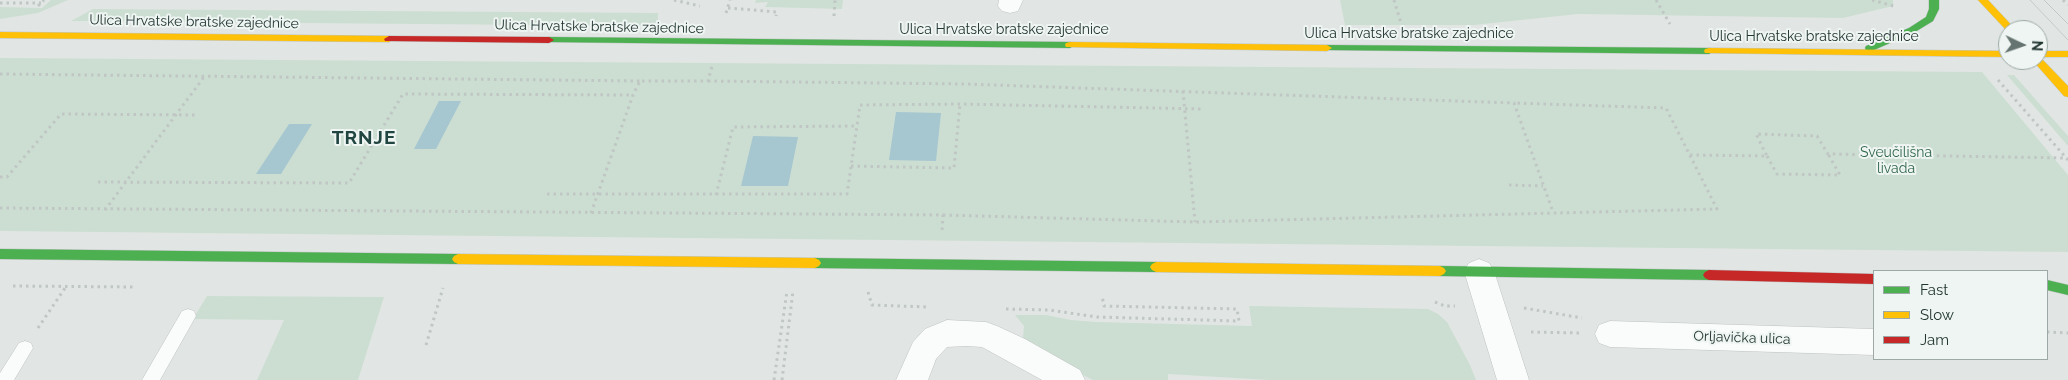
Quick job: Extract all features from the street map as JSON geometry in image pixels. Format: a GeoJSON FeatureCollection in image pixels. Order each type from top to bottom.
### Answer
{"type":"FeatureCollection","features":[{"type":"Feature","properties":{"kind":"main road"},"geometry":{"type":"LineString","coordinates":[[1859,52],[1912,30],[1930,19],[1934,9],[1934,0]]}},
{"type":"Feature","properties":{"kind":"main road"},"geometry":{"type":"LineString","coordinates":[[1983,0],[2001,20]]}},
{"type":"Feature","properties":{"kind":"main road","name":"Ulica Hrvatske bratske zajednice"},"geometry":{"type":"LineString","coordinates":[[0,35],[1998,54]]}},
{"type":"Feature","properties":{"kind":"main road"},"geometry":{"type":"LineString","coordinates":[[2048,55],[2068,54]]}},
{"type":"Feature","properties":{"kind":"main road"},"geometry":{"type":"LineString","coordinates":[[2048,58],[2068,64]]}},
{"type":"Feature","properties":{"kind":"main road"},"geometry":{"type":"LineString","coordinates":[[2047,70],[2068,93]]}},
{"type":"Feature","properties":{"kind":"main road"},"geometry":{"type":"LineString","coordinates":[[0,254],[1480,271],[1873,278]]}},
{"type":"Feature","properties":{"kind":"main road"},"geometry":{"type":"LineString","coordinates":[[2048,283],[2068,282]]}},
{"type":"Feature","properties":{"kind":"main road"},"geometry":{"type":"LineString","coordinates":[[2048,283],[2068,290]]}},
{"type":"Feature","properties":{"kind":"street"},"geometry":{"type":"LineString","coordinates":[[1480,271],[1513,380]]}},
{"type":"Feature","properties":{"kind":"street"},"geometry":{"type":"LineString","coordinates":[[912,380],[924,351],[936,338],[947,333],[986,335],[1014,348],[1069,380]]}},
{"type":"Feature","properties":{"kind":"street","name":"Orljavička ulica"},"geometry":{"type":"LineString","coordinates":[[1610,334],[1873,342]]}},
{"type":"Feature","properties":{"kind":"lane"},"geometry":{"type":"LineString","coordinates":[[151,380],[188,316]]}},
{"type":"Feature","properties":{"kind":"lane"},"geometry":{"type":"LineString","coordinates":[[5,380],[25,348]]}},
{"type":"Feature","properties":{"kind":"path"},"geometry":{"type":"LineString","coordinates":[[38,6],[44,0]]}},
{"type":"Feature","properties":{"kind":"path"},"geometry":{"type":"LineString","coordinates":[[674,0],[700,6]]}},
{"type":"Feature","properties":{"kind":"path"},"geometry":{"type":"LineString","coordinates":[[726,13],[730,0]]}},
{"type":"Feature","properties":{"kind":"path"},"geometry":{"type":"LineString","coordinates":[[835,0],[833,16],[839,19]]}},
{"type":"Feature","properties":{"kind":"path"},"geometry":{"type":"LineString","coordinates":[[1394,0],[1398,14]]}},
{"type":"Feature","properties":{"kind":"path"},"geometry":{"type":"LineString","coordinates":[[1656,0],[1671,24]]}},
{"type":"Feature","properties":{"kind":"path"},"geometry":{"type":"LineString","coordinates":[[1872,0],[1902,8]]}},
{"type":"Feature","properties":{"kind":"path"},"geometry":{"type":"LineString","coordinates":[[2063,0],[2068,5]]}},
{"type":"Feature","properties":{"kind":"path"},"geometry":{"type":"LineString","coordinates":[[0,3],[41,3]]}},
{"type":"Feature","properties":{"kind":"path"},"geometry":{"type":"LineString","coordinates":[[728,8],[777,12]]}},
{"type":"Feature","properties":{"kind":"path"},"geometry":{"type":"LineString","coordinates":[[708,81],[713,65]]}},
{"type":"Feature","properties":{"kind":"path"},"geometry":{"type":"LineString","coordinates":[[0,74],[965,84],[1666,108],[1717,209],[1195,222],[943,215],[0,208]]}},
{"type":"Feature","properties":{"kind":"path"},"geometry":{"type":"LineString","coordinates":[[1993,74],[2067,159]]}},
{"type":"Feature","properties":{"kind":"path"},"geometry":{"type":"LineString","coordinates":[[105,210],[205,77]]}},
{"type":"Feature","properties":{"kind":"path"},"geometry":{"type":"LineString","coordinates":[[591,213],[632,95],[640,81]]}},
{"type":"Feature","properties":{"kind":"path"},"geometry":{"type":"LineString","coordinates":[[1183,92],[1195,222]]}},
{"type":"Feature","properties":{"kind":"path"},"geometry":{"type":"LineString","coordinates":[[98,182],[349,183],[403,94],[632,95]]}},
{"type":"Feature","properties":{"kind":"path"},"geometry":{"type":"LineString","coordinates":[[1514,103],[1553,212]]}},
{"type":"Feature","properties":{"kind":"path"},"geometry":{"type":"LineString","coordinates":[[851,166],[954,168],[960,104]]}},
{"type":"Feature","properties":{"kind":"path"},"geometry":{"type":"LineString","coordinates":[[547,194],[847,194],[860,105],[960,104],[1204,109]]}},
{"type":"Feature","properties":{"kind":"path"},"geometry":{"type":"LineString","coordinates":[[0,177],[7,176],[61,114],[198,115]]}},
{"type":"Feature","properties":{"kind":"path"},"geometry":{"type":"LineString","coordinates":[[716,195],[733,127],[858,126]]}},
{"type":"Feature","properties":{"kind":"path"},"geometry":{"type":"LineString","coordinates":[[1756,134],[1817,136],[1840,175],[1777,174],[1767,156],[1756,134]]}},
{"type":"Feature","properties":{"kind":"path"},"geometry":{"type":"LineString","coordinates":[[1689,154],[1767,156]]}},
{"type":"Feature","properties":{"kind":"path"},"geometry":{"type":"LineString","coordinates":[[1828,154],[2067,159]]}},
{"type":"Feature","properties":{"kind":"path"},"geometry":{"type":"LineString","coordinates":[[1509,185],[1544,186]]}},
{"type":"Feature","properties":{"kind":"path"},"geometry":{"type":"LineString","coordinates":[[942,232],[943,215]]}},
{"type":"Feature","properties":{"kind":"path"},"geometry":{"type":"LineString","coordinates":[[25,348],[64,288]]}},
{"type":"Feature","properties":{"kind":"path"},"geometry":{"type":"LineString","coordinates":[[426,345],[443,288]]}},
{"type":"Feature","properties":{"kind":"path"},"geometry":{"type":"LineString","coordinates":[[774,380],[787,290]]}},
{"type":"Feature","properties":{"kind":"path"},"geometry":{"type":"LineString","coordinates":[[782,380],[793,290]]}},
{"type":"Feature","properties":{"kind":"path"},"geometry":{"type":"LineString","coordinates":[[868,292],[872,305],[935,307]]}},
{"type":"Feature","properties":{"kind":"path"},"geometry":{"type":"LineString","coordinates":[[1004,308],[1049,310],[1097,317],[1239,321],[1238,309],[1104,306],[1102,295]]}},
{"type":"Feature","properties":{"kind":"path"},"geometry":{"type":"LineString","coordinates":[[1519,307],[1542,311]]}},
{"type":"Feature","properties":{"kind":"path"},"geometry":{"type":"LineString","coordinates":[[2048,332],[2068,333]]}},
{"type":"Feature","properties":{"kind":"green space"},"geometry":{"type":"Polygon","coordinates":[[[51,0],[68,0],[38,13],[0,19],[0,7],[42,8],[51,0]]]}},
{"type":"Feature","properties":{"kind":"green space"},"geometry":{"type":"Polygon","coordinates":[[[756,0],[843,0],[842,9],[765,7],[768,2],[755,3],[756,0]]]}},
{"type":"Feature","properties":{"kind":"green space"},"geometry":{"type":"Polygon","coordinates":[[[1340,0],[1893,0],[1893,6],[1843,18],[1578,14],[1474,25],[1345,25],[1340,0]]]}},
{"type":"Feature","properties":{"kind":"green space"},"geometry":{"type":"Polygon","coordinates":[[[93,9],[658,13],[658,20],[652,26],[71,21],[93,9]]]}},
{"type":"Feature","properties":{"kind":"green space","name":"Sveučilišna livada"},"geometry":{"type":"Polygon","coordinates":[[[0,58],[1982,72],[2068,175],[2068,252],[0,231],[0,58]]]}},
{"type":"Feature","properties":{"kind":"green space"},"geometry":{"type":"Polygon","coordinates":[[[2007,75],[2014,75],[2068,136],[2068,146],[2007,75]]]}},
{"type":"Feature","properties":{"kind":"green space"},"geometry":{"type":"Polygon","coordinates":[[[207,296],[384,297],[358,380],[257,380],[284,320],[193,319],[207,296]]]}},
{"type":"Feature","properties":{"kind":"green space"},"geometry":{"type":"Polygon","coordinates":[[[1249,306],[1428,309],[1438,314],[1447,322],[1476,380],[1269,380],[1168,374],[1168,380],[1093,380],[1067,367],[1023,339],[1024,326],[1015,315],[1046,315],[1096,322],[1252,326],[1249,306]]]}},
{"type":"Feature","properties":{"kind":"water"},"geometry":{"type":"Polygon","coordinates":[[[439,101],[461,101],[436,149],[414,149],[439,101]]]}},
{"type":"Feature","properties":{"kind":"water"},"geometry":{"type":"Polygon","coordinates":[[[896,112],[941,113],[936,161],[889,160],[896,112]]]}},
{"type":"Feature","properties":{"kind":"water"},"geometry":{"type":"Polygon","coordinates":[[[289,124],[312,124],[281,174],[256,174],[289,124]]]}},
{"type":"Feature","properties":{"kind":"water"},"geometry":{"type":"Polygon","coordinates":[[[753,136],[798,137],[788,186],[741,186],[753,136]]]}},
{"type":"Feature","properties":{"kind":"tram line"},"geometry":{"type":"LineString","coordinates":[[2030,0],[2068,40]]}},
{"type":"Feature","properties":{"kind":"tram line"},"geometry":{"type":"LineString","coordinates":[[2044,0],[2068,24]]}},
{"type":"Feature","properties":{"kind":"traffic: fast"},"geometry":{"type":"LineString","coordinates":[[1870,48],[1912,30],[1930,19],[1934,9],[1934,0]]}},
{"type":"Feature","properties":{"kind":"traffic: fast"},"geometry":{"type":"LineString","coordinates":[[549,40],[1070,45]]}},
{"type":"Feature","properties":{"kind":"traffic: fast"},"geometry":{"type":"LineString","coordinates":[[1327,48],[1709,51]]}},
{"type":"Feature","properties":{"kind":"traffic: fast"},"geometry":{"type":"LineString","coordinates":[[0,254],[458,259]]}},
{"type":"Feature","properties":{"kind":"traffic: fast"},"geometry":{"type":"LineString","coordinates":[[815,263],[1156,267]]}},
{"type":"Feature","properties":{"kind":"traffic: fast"},"geometry":{"type":"LineString","coordinates":[[1440,271],[1709,275]]}},
{"type":"Feature","properties":{"kind":"traffic: fast"},"geometry":{"type":"LineString","coordinates":[[2048,285],[2068,290]]}},
{"type":"Feature","properties":{"kind":"traffic: slow"},"geometry":{"type":"LineString","coordinates":[[1983,0],[2002,20]]}},
{"type":"Feature","properties":{"kind":"traffic: slow"},"geometry":{"type":"LineString","coordinates":[[0,35],[389,39]]}},
{"type":"Feature","properties":{"kind":"traffic: slow"},"geometry":{"type":"LineString","coordinates":[[1070,45],[1327,48]]}},
{"type":"Feature","properties":{"kind":"traffic: slow"},"geometry":{"type":"LineString","coordinates":[[1709,51],[1998,54]]}},
{"type":"Feature","properties":{"kind":"traffic: slow"},"geometry":{"type":"LineString","coordinates":[[2048,54],[2068,54]]}},
{"type":"Feature","properties":{"kind":"traffic: slow"},"geometry":{"type":"LineString","coordinates":[[2047,70],[2068,93]]}},
{"type":"Feature","properties":{"kind":"traffic: slow"},"geometry":{"type":"LineString","coordinates":[[458,259],[815,263]]}},
{"type":"Feature","properties":{"kind":"traffic: slow"},"geometry":{"type":"LineString","coordinates":[[1156,267],[1440,271]]}},
{"type":"Feature","properties":{"kind":"traffic: jam"},"geometry":{"type":"LineString","coordinates":[[389,39],[549,40]]}},
{"type":"Feature","properties":{"kind":"traffic: jam"},"geometry":{"type":"LineString","coordinates":[[1709,275],[1873,279]]}},
{"type":"Feature","properties":{"kind":"district","name":"TRNJE"},"geometry":{"type":"Point","coordinates":[364,138]}}]}
